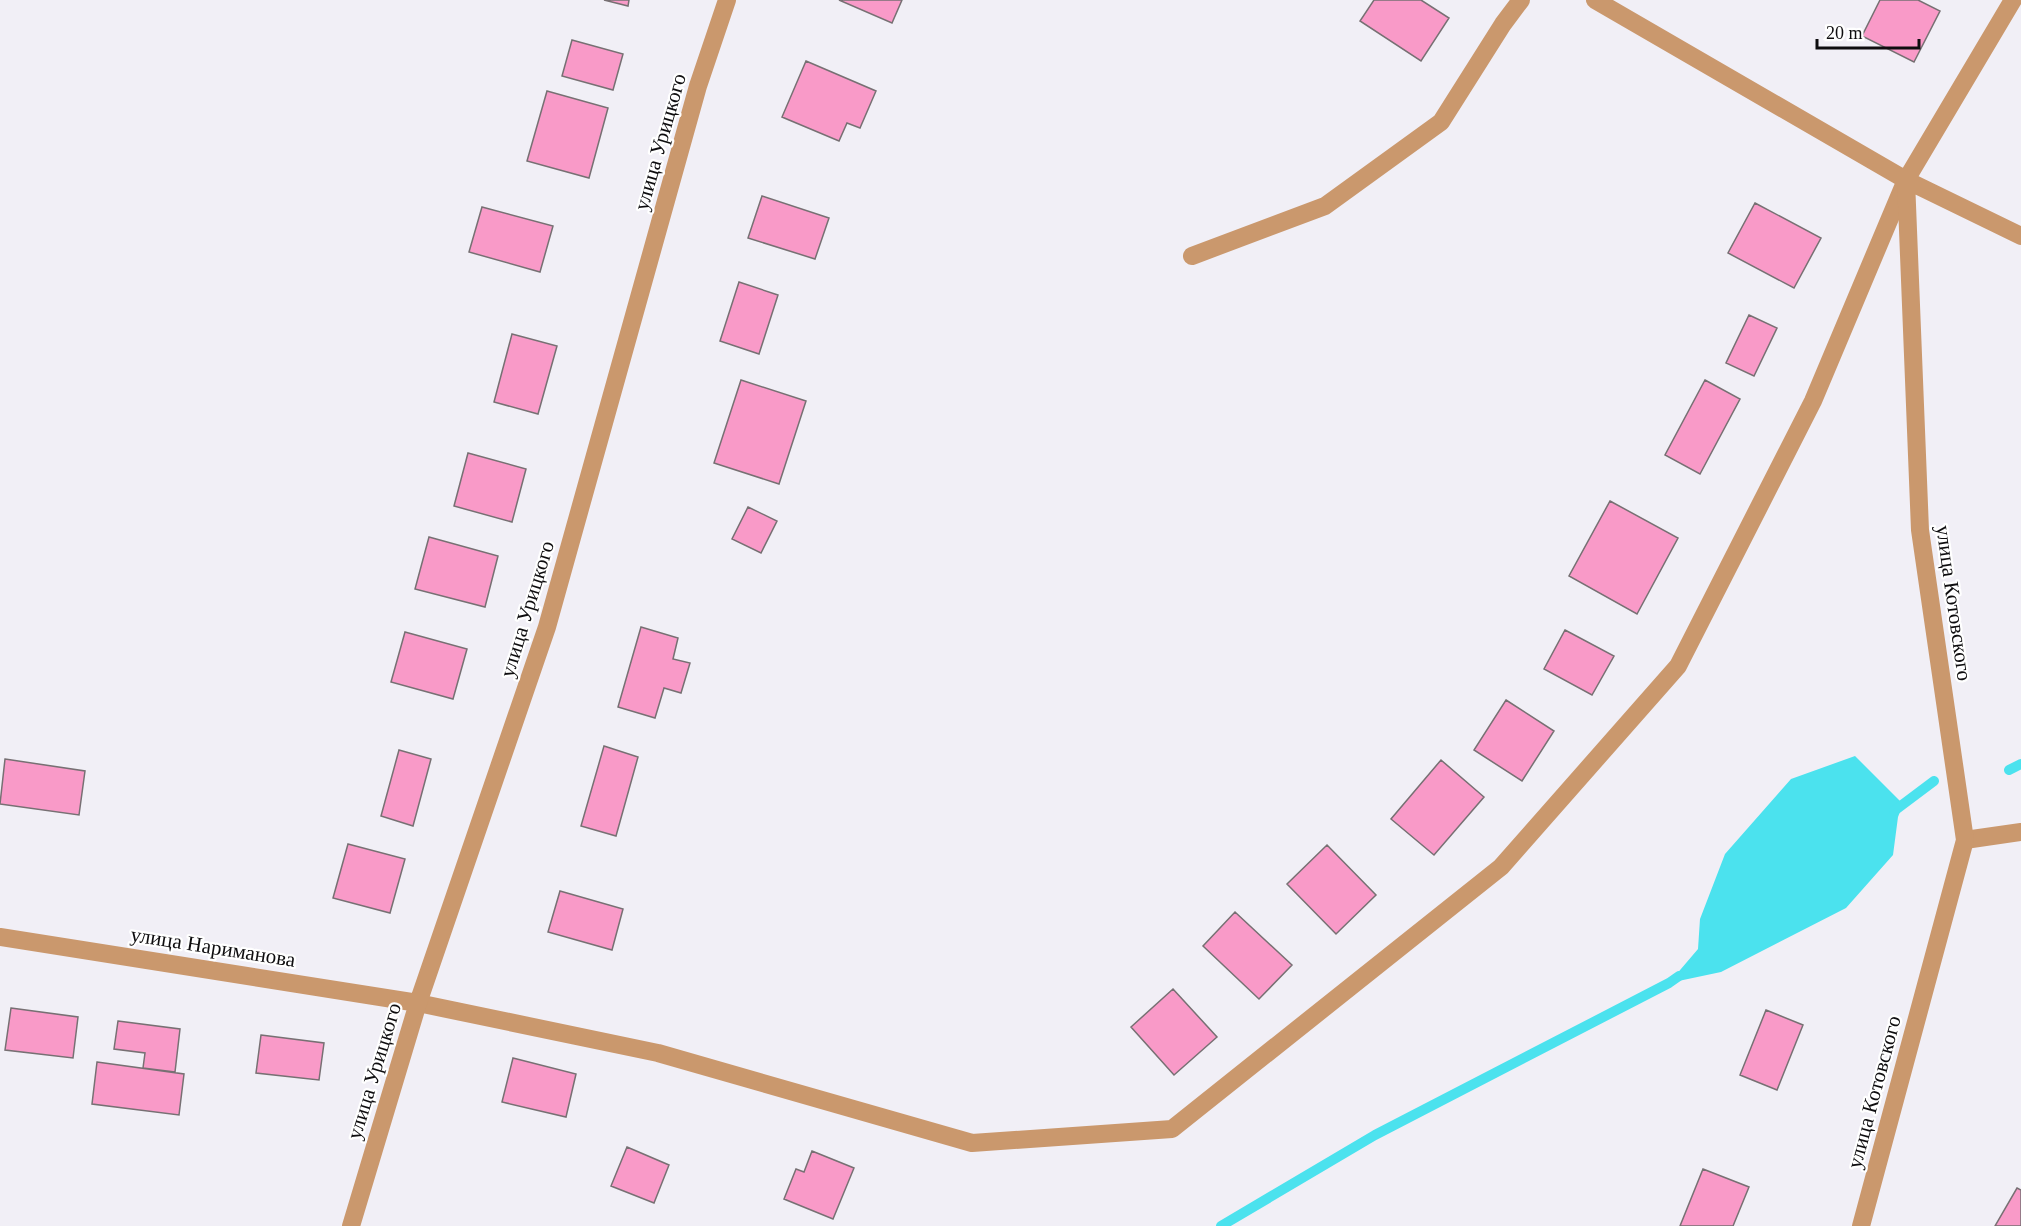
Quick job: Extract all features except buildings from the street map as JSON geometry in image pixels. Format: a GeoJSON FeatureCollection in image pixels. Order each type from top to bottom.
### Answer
{"type":"FeatureCollection","features":[{"type":"Feature","properties":{"kind":"street","name":"улица Урицкого"},"geometry":{"type":"LineString","coordinates":[[351,1226],[418,1003],[547,627],[695,98],[727,0]]}},
{"type":"Feature","properties":{"kind":"street"},"geometry":{"type":"LineString","coordinates":[[1192,256],[1325,206],[1441,122],[1503,24],[1521,0]]}},
{"type":"Feature","properties":{"kind":"street"},"geometry":{"type":"LineString","coordinates":[[1595,0],[1906,180],[2021,236]]}},
{"type":"Feature","properties":{"kind":"street"},"geometry":{"type":"LineString","coordinates":[[1906,180],[2013,0]]}},
{"type":"Feature","properties":{"kind":"street","name":"улица Нариманова"},"geometry":{"type":"LineString","coordinates":[[0,937],[418,1003],[658,1053],[972,1143],[1172,1129],[1502,867],[1678,666],[1813,401],[1906,180]]}},
{"type":"Feature","properties":{"kind":"street","name":"улица Котовского"},"geometry":{"type":"LineString","coordinates":[[1861,1226],[1965,840],[1920,530],[1906,180]]}},
{"type":"Feature","properties":{"kind":"street"},"geometry":{"type":"LineString","coordinates":[[1965,840],[2021,831]]}},
{"type":"Feature","properties":{"kind":"water"},"geometry":{"type":"Polygon","coordinates":[[[1855,756],[1903,804],[1898,817],[1893,855],[1846,908],[1721,972],[1669,983],[1698,949],[1700,919],[1725,854],[1791,779],[1855,756]]]}},
{"type":"Feature","properties":{"kind":"waterway"},"geometry":{"type":"LineString","coordinates":[[2009,770],[2021,764]]}},
{"type":"Feature","properties":{"kind":"waterway"},"geometry":{"type":"LineString","coordinates":[[1894,811],[1934,781]]}},
{"type":"Feature","properties":{"kind":"waterway"},"geometry":{"type":"LineString","coordinates":[[1221,1226],[1375,1135],[1679,976]]}}]}
